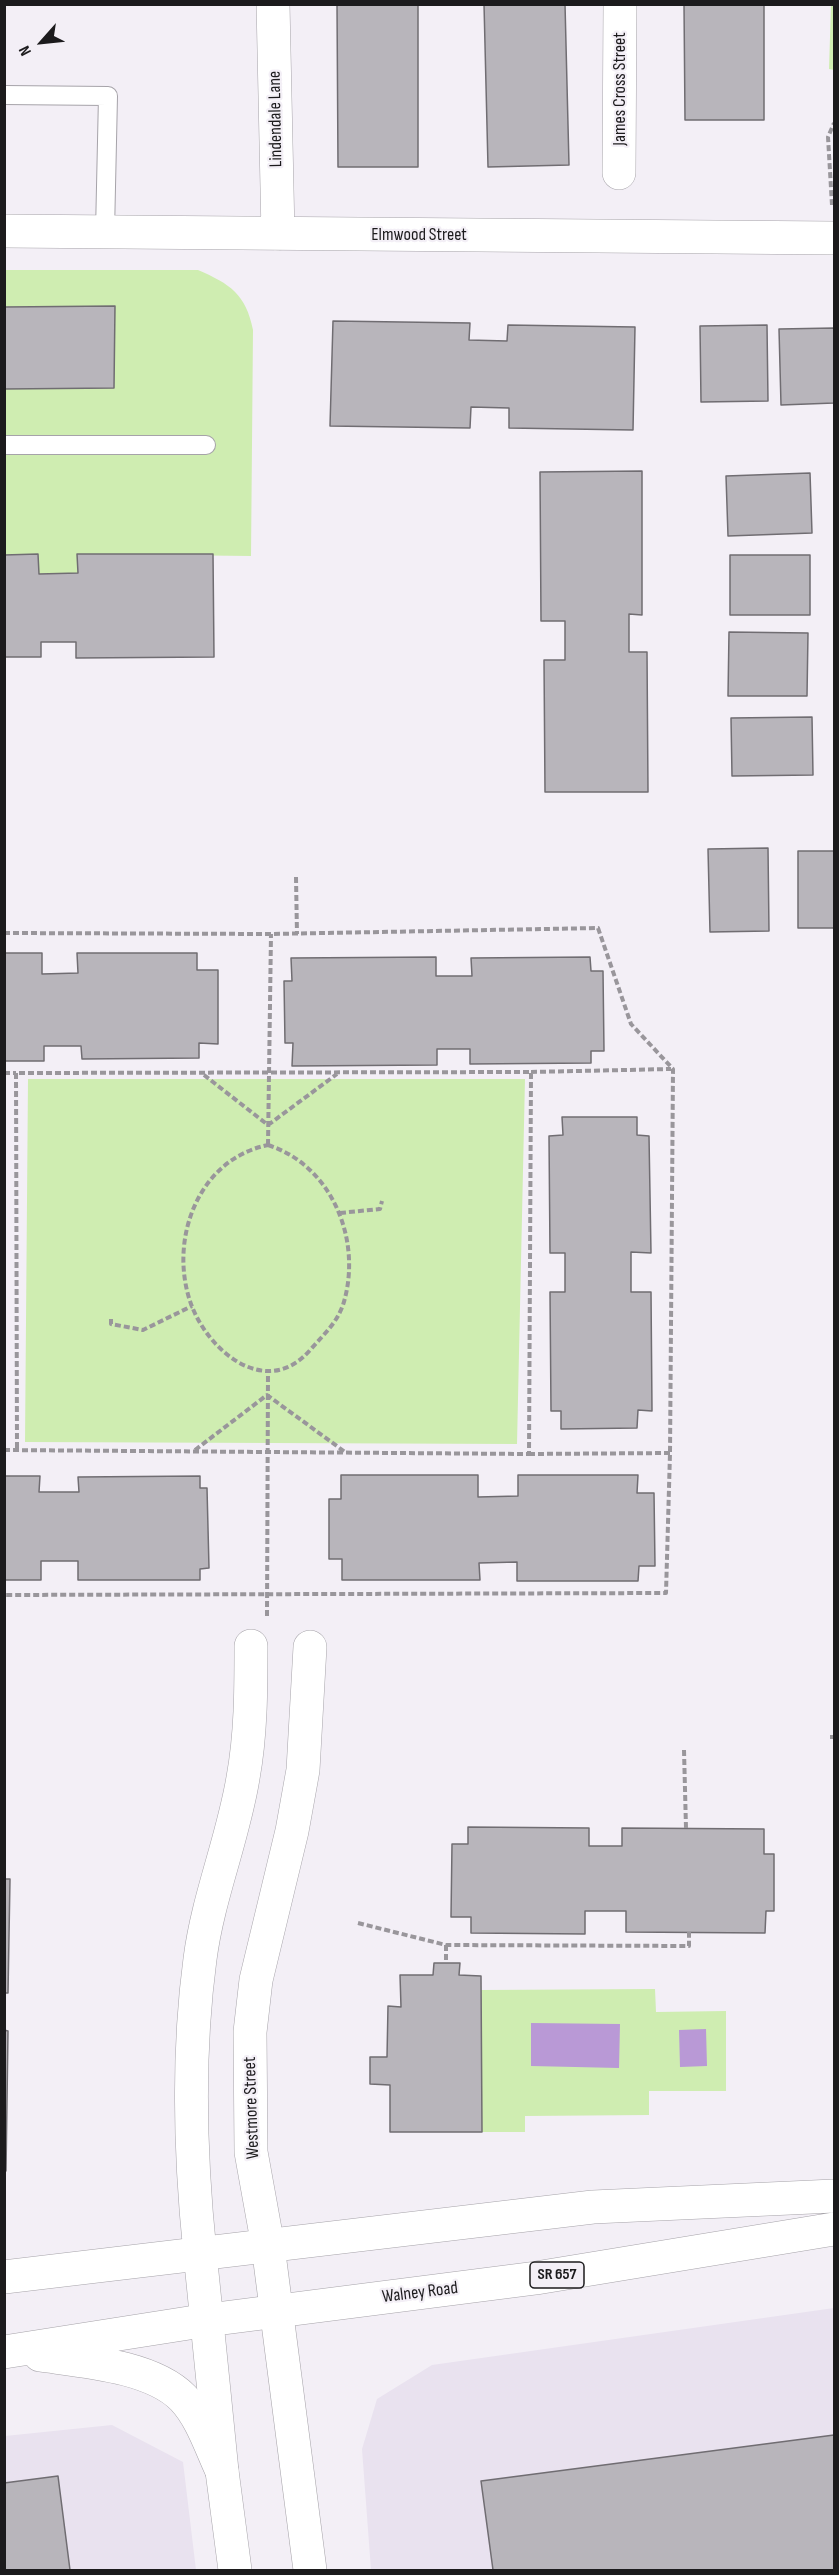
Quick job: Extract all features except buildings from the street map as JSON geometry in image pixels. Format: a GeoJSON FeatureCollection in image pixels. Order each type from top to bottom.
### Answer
{"type":"FeatureCollection","features":[{"type":"Feature","properties":{"kind":"street","name":"Lindendale Lane"},"geometry":{"type":"LineString","coordinates":[[273,4],[278,234]]}},
{"type":"Feature","properties":{"kind":"street","name":"James Cross Street"},"geometry":{"type":"LineString","coordinates":[[619,173],[620,4]]}},
{"type":"Feature","properties":{"kind":"street","name":"Elmwood Street"},"geometry":{"type":"LineString","coordinates":[[4,231],[834,238]]}},
{"type":"Feature","properties":{"kind":"street"},"geometry":{"type":"LineString","coordinates":[[236,2571],[222,2471],[195,2204],[191,2102],[193,2030],[200,1957],[243,1779],[259,1634]]}},
{"type":"Feature","properties":{"kind":"street","name":"Westmore Street"},"geometry":{"type":"LineString","coordinates":[[310,1647],[303,1770],[292,1831],[256,1980],[250,2032],[249,2099],[251,2152],[268,2246],[310,2571]]}},
{"type":"Feature","properties":{"kind":"street"},"geometry":{"type":"LineString","coordinates":[[4,2277],[593,2207],[834,2196]]}},
{"type":"Feature","properties":{"kind":"street","name":"Walney Road"},"geometry":{"type":"LineString","coordinates":[[9,2351],[207,2319],[536,2278],[834,2229]]}},
{"type":"Feature","properties":{"kind":"street"},"geometry":{"type":"LineString","coordinates":[[9,2351],[111,2366],[140,2374],[165,2386],[183,2398],[196,2416],[222,2471]]}},
{"type":"Feature","properties":{"kind":"lane"},"geometry":{"type":"LineString","coordinates":[[4,95],[108,96],[105,232]]}},
{"type":"Feature","properties":{"kind":"lane"},"geometry":{"type":"LineString","coordinates":[[4,445],[206,445]]}},
{"type":"Feature","properties":{"kind":"path"},"geometry":{"type":"LineString","coordinates":[[834,123],[828,137],[834,238]]}},
{"type":"Feature","properties":{"kind":"path"},"geometry":{"type":"LineString","coordinates":[[296,877],[297,934]]}},
{"type":"Feature","properties":{"kind":"path"},"geometry":{"type":"LineString","coordinates":[[4,933],[297,934],[598,928],[631,1024],[673,1069],[670,1453],[666,1593],[4,1595]]}},
{"type":"Feature","properties":{"kind":"path"},"geometry":{"type":"LineString","coordinates":[[268,1145],[271,934]]}},
{"type":"Feature","properties":{"kind":"path"},"geometry":{"type":"LineString","coordinates":[[4,1073],[337,1074],[673,1069]]}},
{"type":"Feature","properties":{"kind":"path"},"geometry":{"type":"LineString","coordinates":[[529,1454],[531,1072]]}},
{"type":"Feature","properties":{"kind":"path"},"geometry":{"type":"LineString","coordinates":[[16,1073],[17,1450]]}},
{"type":"Feature","properties":{"kind":"path"},"geometry":{"type":"LineString","coordinates":[[203,1074],[268,1125]]}},
{"type":"Feature","properties":{"kind":"path"},"geometry":{"type":"LineString","coordinates":[[268,1125],[337,1074]]}},
{"type":"Feature","properties":{"kind":"path"},"geometry":{"type":"LineString","coordinates":[[268,1145],[284,1150],[299,1159],[329,1191],[340,1213],[347,1238],[349,1264],[342,1306],[331,1329],[303,1359],[287,1368],[268,1372],[251,1370],[228,1355],[204,1328],[192,1306],[185,1283],[183,1256],[186,1230],[193,1207],[205,1184],[221,1168],[251,1149],[268,1145]]}},
{"type":"Feature","properties":{"kind":"path"},"geometry":{"type":"LineString","coordinates":[[340,1213],[380,1209],[382,1201]]}},
{"type":"Feature","properties":{"kind":"path"},"geometry":{"type":"LineString","coordinates":[[111,1319],[111,1324],[143,1330],[192,1306]]}},
{"type":"Feature","properties":{"kind":"path"},"geometry":{"type":"LineString","coordinates":[[259,1634],[267,1594],[268,1372]]}},
{"type":"Feature","properties":{"kind":"path"},"geometry":{"type":"LineString","coordinates":[[267,1395],[345,1452]]}},
{"type":"Feature","properties":{"kind":"path"},"geometry":{"type":"LineString","coordinates":[[194,1451],[267,1395]]}},
{"type":"Feature","properties":{"kind":"path"},"geometry":{"type":"LineString","coordinates":[[4,1450],[670,1453]]}},
{"type":"Feature","properties":{"kind":"path"},"geometry":{"type":"LineString","coordinates":[[684,1750],[686,1828]]}},
{"type":"Feature","properties":{"kind":"path"},"geometry":{"type":"LineString","coordinates":[[358,1923],[446,1945],[689,1946],[688,1932]]}},
{"type":"Feature","properties":{"kind":"path"},"geometry":{"type":"LineString","coordinates":[[446,1945],[446,1963]]}},
{"type":"Feature","properties":{"kind":"shaded area"},"geometry":{"type":"Polygon","coordinates":[[[531,2023],[620,2024],[619,2068],[531,2066],[531,2023]]]}},
{"type":"Feature","properties":{"kind":"shaded area"},"geometry":{"type":"Polygon","coordinates":[[[706,2029],[707,2066],[680,2067],[679,2030],[706,2029]]]}},
{"type":"Feature","properties":{"kind":"shaded area"},"geometry":{"type":"Polygon","coordinates":[[[834,2308],[834,2570],[371,2570],[362,2449],[377,2399],[432,2365],[834,2308]]]}},
{"type":"Feature","properties":{"kind":"shaded area"},"geometry":{"type":"Polygon","coordinates":[[[112,2425],[183,2462],[196,2570],[5,2570],[5,2436],[112,2425]]]}},
{"type":"Feature","properties":{"kind":"green space"},"geometry":{"type":"Polygon","coordinates":[[[831,5],[834,5],[834,70],[829,69],[831,5]]]}},
{"type":"Feature","properties":{"kind":"green space"},"geometry":{"type":"Polygon","coordinates":[[[4,270],[198,270],[219,280],[235,292],[246,307],[253,330],[251,556],[77,554],[78,573],[39,574],[38,555],[5,555],[4,270]]]}},
{"type":"Feature","properties":{"kind":"green space"},"geometry":{"type":"Polygon","coordinates":[[[28,1079],[525,1079],[517,1444],[25,1442],[28,1079]]]}},
{"type":"Feature","properties":{"kind":"green space"},"geometry":{"type":"Polygon","coordinates":[[[655,1989],[656,2012],[726,2011],[726,2091],[649,2091],[649,2115],[525,2116],[525,2132],[482,2132],[481,1990],[655,1989]]]}}]}
